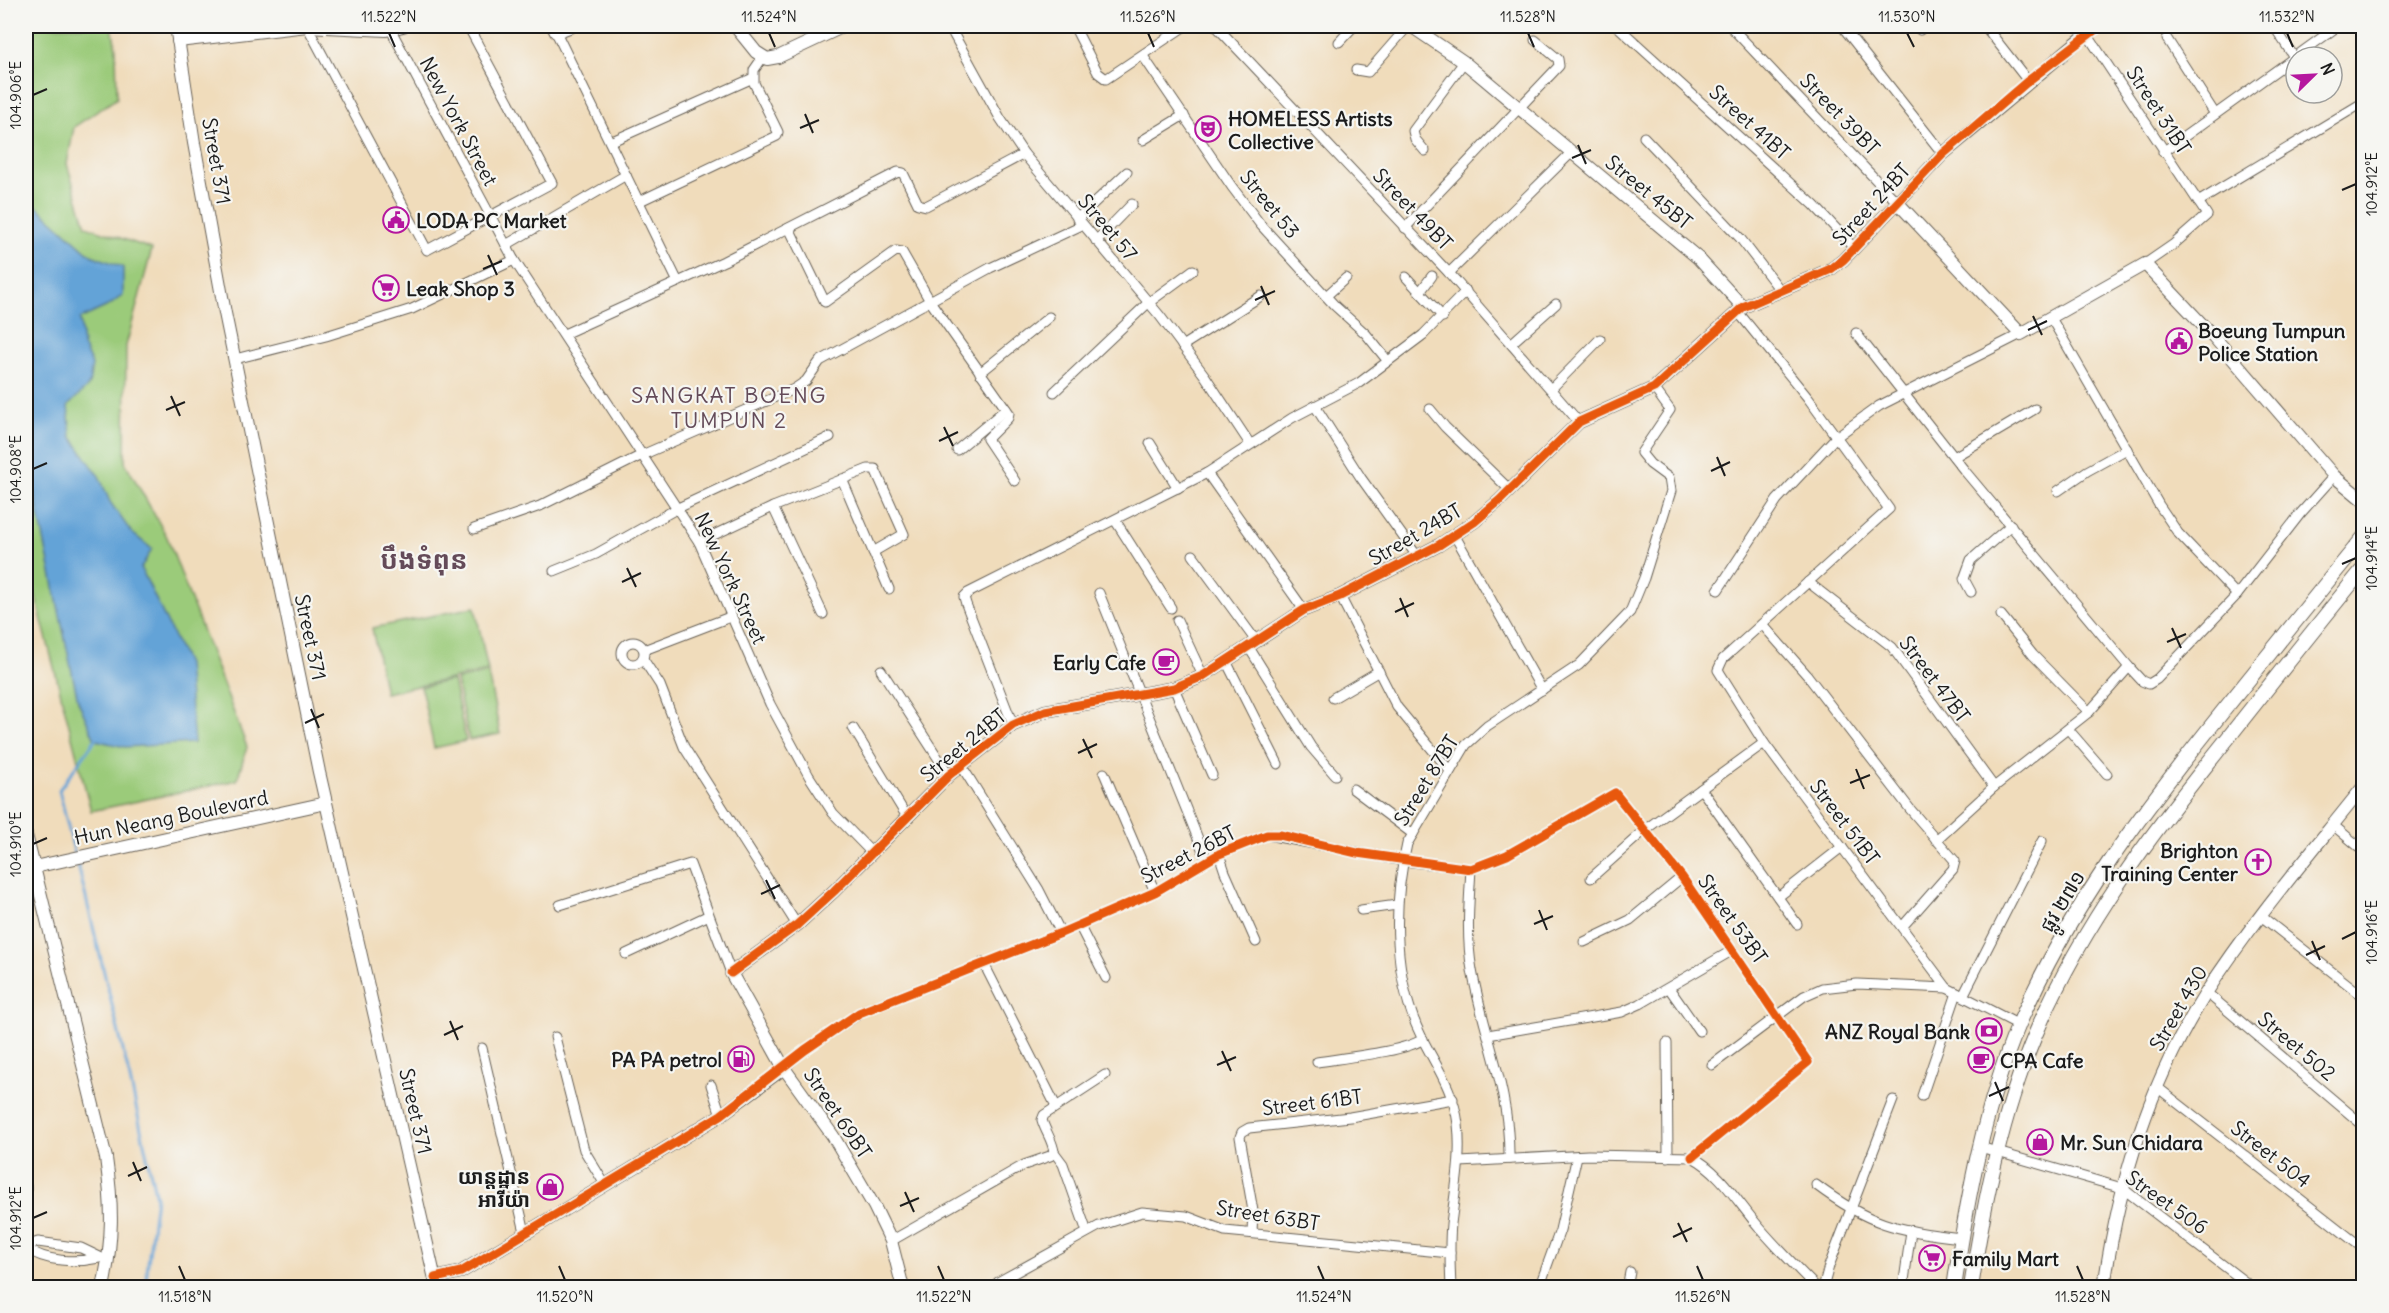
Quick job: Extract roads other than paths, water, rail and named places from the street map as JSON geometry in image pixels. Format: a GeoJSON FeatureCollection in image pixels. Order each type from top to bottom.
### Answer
{"type":"FeatureCollection","features":[{"type":"Feature","properties":{"kind":"main road","name":"ផ្លូវ ២៧១"},"geometry":{"type":"LineString","coordinates":[[1954,1287],[1961,1238],[1980,1147],[2019,1024],[2061,940],[2116,849],[2173,774],[2364,537]]}},
{"type":"Feature","properties":{"kind":"main road","name":"ផ្លូវ ២៧១"},"geometry":{"type":"LineString","coordinates":[[1971,1287],[1998,1152],[2036,1034],[2084,938],[2132,861],[2364,568]]}},
{"type":"Feature","properties":{"kind":"street","name":"Street 371"},"geometry":{"type":"LineString","coordinates":[[176,26],[194,143],[235,358],[326,803],[436,1283]]}},
{"type":"Feature","properties":{"kind":"street"},"geometry":{"type":"LineString","coordinates":[[178,41],[307,26],[397,28]]}},
{"type":"Feature","properties":{"kind":"street"},"geometry":{"type":"LineString","coordinates":[[307,26],[425,248],[431,250],[552,183],[468,26]]}},
{"type":"Feature","properties":{"kind":"street"},"geometry":{"type":"LineString","coordinates":[[572,26],[555,29],[678,282]]}},
{"type":"Feature","properties":{"kind":"street"},"geometry":{"type":"LineString","coordinates":[[735,26],[763,57],[778,57],[844,26]]}},
{"type":"Feature","properties":{"kind":"street","name":"Street 57"},"geometry":{"type":"LineString","coordinates":[[949,26],[1000,118],[1024,154],[1182,346],[1250,444]]}},
{"type":"Feature","properties":{"kind":"street"},"geometry":{"type":"LineString","coordinates":[[1074,26],[1103,79],[1119,73],[1185,26]]}},
{"type":"Feature","properties":{"kind":"street","name":"Street 49BT"},"geometry":{"type":"LineString","coordinates":[[1216,26],[1513,342],[1579,422]]}},
{"type":"Feature","properties":{"kind":"street"},"geometry":{"type":"LineString","coordinates":[[1339,42],[1354,26]]}},
{"type":"Feature","properties":{"kind":"street"},"geometry":{"type":"LineString","coordinates":[[1356,70],[1368,72],[1414,26]]}},
{"type":"Feature","properties":{"kind":"street","name":"Street 45BT"},"geometry":{"type":"LineString","coordinates":[[1414,26],[1520,107],[1571,153],[1698,258],[1740,310]]}},
{"type":"Feature","properties":{"kind":"street","name":"Street 41BT"},"geometry":{"type":"LineString","coordinates":[[1617,26],[1814,205],[1855,249]]}},
{"type":"Feature","properties":{"kind":"street","name":"Street 39BT"},"geometry":{"type":"LineString","coordinates":[[1730,26],[2021,334]]}},
{"type":"Feature","properties":{"kind":"street"},"geometry":{"type":"LineString","coordinates":[[1842,26],[1943,154]]}},
{"type":"Feature","properties":{"kind":"street"},"geometry":{"type":"LineString","coordinates":[[1985,26],[2028,81]]}},
{"type":"Feature","properties":{"kind":"street","name":"Street 24BT"},"geometry":{"type":"LineString","coordinates":[[731,973],[797,925],[949,775],[1013,725],[1045,711],[1174,688],[1203,676],[1304,610],[1340,596],[1455,536],[1510,490],[1579,422],[1654,388],[1740,310],[1780,290],[1832,269],[1855,249],[1943,154],[2084,30],[2100,26]]}},
{"type":"Feature","properties":{"kind":"street"},"geometry":{"type":"LineString","coordinates":[[2274,26],[2286,45]]}},
{"type":"Feature","properties":{"kind":"street"},"geometry":{"type":"LineString","coordinates":[[2311,45],[2338,26]]}},
{"type":"Feature","properties":{"kind":"street","name":"New York Street"},"geometry":{"type":"LineString","coordinates":[[397,28],[489,217],[514,260],[699,542],[770,704],[808,776],[834,813],[872,853]]}},
{"type":"Feature","properties":{"kind":"street","name":"Street 31BT"},"geometry":{"type":"LineString","coordinates":[[2084,30],[2207,215],[2174,244],[2145,264]]}},
{"type":"Feature","properties":{"kind":"street"},"geometry":{"type":"LineString","coordinates":[[2167,39],[2215,114]]}},
{"type":"Feature","properties":{"kind":"street"},"geometry":{"type":"LineString","coordinates":[[1406,228],[1560,64],[1535,40]]}},
{"type":"Feature","properties":{"kind":"street","name":"Street 53"},"geometry":{"type":"LineString","coordinates":[[1143,56],[1239,196],[1326,296],[1366,334],[1387,360]]}},
{"type":"Feature","properties":{"kind":"street"},"geometry":{"type":"LineString","coordinates":[[640,201],[777,135],[778,132],[753,78],[754,70],[763,57]]}},
{"type":"Feature","properties":{"kind":"street"},"geometry":{"type":"LineString","coordinates":[[1425,151],[1415,139],[1413,131],[1464,62]]}},
{"type":"Feature","properties":{"kind":"street"},"geometry":{"type":"LineString","coordinates":[[2163,152],[2284,64]]}},
{"type":"Feature","properties":{"kind":"street"},"geometry":{"type":"LineString","coordinates":[[610,142],[753,78]]}},
{"type":"Feature","properties":{"kind":"street"},"geometry":{"type":"LineString","coordinates":[[2198,202],[2364,102]]}},
{"type":"Feature","properties":{"kind":"street"},"geometry":{"type":"LineString","coordinates":[[1143,140],[1184,115]]}},
{"type":"Feature","properties":{"kind":"street"},"geometry":{"type":"LineString","coordinates":[[1644,137],[1734,232],[1780,290]]}},
{"type":"Feature","properties":{"kind":"street"},"geometry":{"type":"LineString","coordinates":[[1449,273],[1571,153]]}},
{"type":"Feature","properties":{"kind":"street"},"geometry":{"type":"LineString","coordinates":[[564,334],[678,282],[898,172],[903,173],[918,204],[926,206],[1024,154]]}},
{"type":"Feature","properties":{"kind":"street"},"geometry":{"type":"LineString","coordinates":[[474,529],[549,502],[642,455],[794,389],[806,381],[820,361],[1079,222],[1127,172]]}},
{"type":"Feature","properties":{"kind":"street"},"geometry":{"type":"LineString","coordinates":[[506,245],[627,175]]}},
{"type":"Feature","properties":{"kind":"street"},"geometry":{"type":"LineString","coordinates":[[1096,241],[1132,204]]}},
{"type":"Feature","properties":{"kind":"street"},"geometry":{"type":"LineString","coordinates":[[789,228],[825,302],[900,250],[930,300],[1006,409],[1008,418],[987,440],[1015,481]]}},
{"type":"Feature","properties":{"kind":"street"},"geometry":{"type":"LineString","coordinates":[[235,358],[326,336],[412,309],[514,260]]}},
{"type":"Feature","properties":{"kind":"street"},"geometry":{"type":"LineString","coordinates":[[1718,590],[1778,500],[1836,437],[1854,422],[2051,318],[2145,264],[2214,338],[2334,476],[2364,501]]}},
{"type":"Feature","properties":{"kind":"street"},"geometry":{"type":"LineString","coordinates":[[1054,392],[1148,303],[1193,270]]}},
{"type":"Feature","properties":{"kind":"street"},"geometry":{"type":"LineString","coordinates":[[1420,292],[1432,276]]}},
{"type":"Feature","properties":{"kind":"street"},"geometry":{"type":"LineString","coordinates":[[1406,277],[1443,317]]}},
{"type":"Feature","properties":{"kind":"street"},"geometry":{"type":"LineString","coordinates":[[1326,296],[1346,278]]}},
{"type":"Feature","properties":{"kind":"street"},"geometry":{"type":"LineString","coordinates":[[1013,725],[988,668],[964,597],[1207,473],[1250,444],[1359,383],[1443,317],[1466,291]]}},
{"type":"Feature","properties":{"kind":"street"},"geometry":{"type":"LineString","coordinates":[[1182,346],[1261,296]]}},
{"type":"Feature","properties":{"kind":"street"},"geometry":{"type":"LineString","coordinates":[[1513,342],[1556,304]]}},
{"type":"Feature","properties":{"kind":"street"},"geometry":{"type":"LineString","coordinates":[[1740,310],[1889,509],[1762,624],[1808,675],[1955,865],[1902,927]]}},
{"type":"Feature","properties":{"kind":"street"},"geometry":{"type":"LineString","coordinates":[[980,373],[1049,317]]}},
{"type":"Feature","properties":{"kind":"street"},"geometry":{"type":"LineString","coordinates":[[2051,318],[2178,533],[2237,595]]}},
{"type":"Feature","properties":{"kind":"street"},"geometry":{"type":"LineString","coordinates":[[1856,333],[1954,457],[2129,667],[2142,681],[2149,684],[2157,679],[2237,595],[2300,514],[2334,476]]}},
{"type":"Feature","properties":{"kind":"street"},"geometry":{"type":"LineString","coordinates":[[1551,389],[1600,339]]}},
{"type":"Feature","properties":{"kind":"street","name":"Street 87BT"},"geometry":{"type":"LineString","coordinates":[[1451,1287],[1450,1253],[1460,1162],[1458,1124],[1447,1081],[1423,1039],[1403,983],[1397,905],[1403,861],[1413,834],[1466,745],[1486,726],[1579,665],[1613,633],[1630,612],[1644,578],[1671,491],[1669,478],[1650,464],[1641,453],[1670,411],[1654,388]]}},
{"type":"Feature","properties":{"kind":"street"},"geometry":{"type":"LineString","coordinates":[[1315,406],[1361,478],[1417,556]]}},
{"type":"Feature","properties":{"kind":"street"},"geometry":{"type":"LineString","coordinates":[[957,450],[1006,409]]}},
{"type":"Feature","properties":{"kind":"street"},"geometry":{"type":"LineString","coordinates":[[1430,409],[1444,427],[1510,490]]}},
{"type":"Feature","properties":{"kind":"street"},"geometry":{"type":"LineString","coordinates":[[1954,457],[2035,409]]}},
{"type":"Feature","properties":{"kind":"street"},"geometry":{"type":"LineString","coordinates":[[554,571],[596,554],[678,508],[830,437]]}},
{"type":"Feature","properties":{"kind":"street"},"geometry":{"type":"LineString","coordinates":[[1150,443],[1178,488]]}},
{"type":"Feature","properties":{"kind":"street"},"geometry":{"type":"LineString","coordinates":[[2058,491],[2087,471],[2127,449]]}},
{"type":"Feature","properties":{"kind":"street"},"geometry":{"type":"LineString","coordinates":[[699,542],[773,507],[842,479],[875,469],[904,530],[902,538],[873,552]]}},
{"type":"Feature","properties":{"kind":"street"},"geometry":{"type":"LineString","coordinates":[[1207,473],[1304,610]]}},
{"type":"Feature","properties":{"kind":"street"},"geometry":{"type":"LineString","coordinates":[[842,479],[890,589]]}},
{"type":"Feature","properties":{"kind":"street"},"geometry":{"type":"LineString","coordinates":[[773,507],[823,614]]}},
{"type":"Feature","properties":{"kind":"street"},"geometry":{"type":"LineString","coordinates":[[1115,520],[1171,608]]}},
{"type":"Feature","properties":{"kind":"street"},"geometry":{"type":"LineString","coordinates":[[1971,592],[1964,579],[1971,560],[2011,525]]}},
{"type":"Feature","properties":{"kind":"street"},"geometry":{"type":"LineString","coordinates":[[1455,536],[1542,690]]}},
{"type":"Feature","properties":{"kind":"street"},"geometry":{"type":"LineString","coordinates":[[1193,555],[1252,643],[1311,747],[1335,775]]}},
{"type":"Feature","properties":{"kind":"street","name":"Street 47BT"},"geometry":{"type":"LineString","coordinates":[[1808,582],[1892,647],[1994,787]]}},
{"type":"Feature","properties":{"kind":"street"},"geometry":{"type":"LineString","coordinates":[[1099,593],[1207,861]]}},
{"type":"Feature","properties":{"kind":"street"},"geometry":{"type":"LineString","coordinates":[[1340,596],[1397,707],[1450,771]]}},
{"type":"Feature","properties":{"kind":"street"},"geometry":{"type":"LineString","coordinates":[[2001,615],[2033,655],[2089,712]]}},
{"type":"Feature","properties":{"kind":"street"},"geometry":{"type":"LineString","coordinates":[[730,616],[643,655],[660,685],[684,747],[797,925]]}},
{"type":"Feature","properties":{"kind":"street"},"geometry":{"type":"LineString","coordinates":[[1177,620],[1203,676]]}},
{"type":"Feature","properties":{"kind":"street","name":"Street 51BT"},"geometry":{"type":"LineString","coordinates":[[1762,624],[1723,659],[1719,666],[1720,674],[1764,743],[1947,988]]}},
{"type":"Feature","properties":{"kind":"street"},"geometry":{"type":"LineString","coordinates":[[1226,662],[1278,764]]}},
{"type":"Feature","properties":{"kind":"street"},"geometry":{"type":"LineString","coordinates":[[1936,840],[1994,787],[2089,712],[2129,667]]}},
{"type":"Feature","properties":{"kind":"street"},"geometry":{"type":"LineString","coordinates":[[881,670],[949,775]]}},
{"type":"Feature","properties":{"kind":"street"},"geometry":{"type":"LineString","coordinates":[[1333,698],[1379,671]]}},
{"type":"Feature","properties":{"kind":"street"},"geometry":{"type":"LineString","coordinates":[[1174,688],[1212,775]]}},
{"type":"Feature","properties":{"kind":"street"},"geometry":{"type":"LineString","coordinates":[[853,728],[907,817]]}},
{"type":"Feature","properties":{"kind":"street"},"geometry":{"type":"LineString","coordinates":[[2068,729],[2108,774]]}},
{"type":"Feature","properties":{"kind":"street"},"geometry":{"type":"LineString","coordinates":[[1591,878],[1646,829],[1764,743]]}},
{"type":"Feature","properties":{"kind":"street"},"geometry":{"type":"LineString","coordinates":[[962,765],[1038,890],[1061,933]]}},
{"type":"Feature","properties":{"kind":"street"},"geometry":{"type":"LineString","coordinates":[[1104,773],[1155,892]]}},
{"type":"Feature","properties":{"kind":"street","name":"Street 430"},"geometry":{"type":"LineString","coordinates":[[2104,1287],[2122,1188],[2137,1137],[2180,1039],[2206,993],[2261,916],[2364,786]]}},
{"type":"Feature","properties":{"kind":"street"},"geometry":{"type":"LineString","coordinates":[[1353,789],[1413,834]]}},
{"type":"Feature","properties":{"kind":"street"},"geometry":{"type":"LineString","coordinates":[[1701,789],[1797,924]]}},
{"type":"Feature","properties":{"kind":"street","name":"Street 26BT"},"geometry":{"type":"LineString","coordinates":[[784,1068],[805,1050],[867,1008],[1080,925],[1155,892],[1219,854],[1267,835],[1403,861],[1471,869],[1507,855],[1615,793],[1623,801]]}},
{"type":"Feature","properties":{"kind":"street","name":"Street 53BT"},"geometry":{"type":"LineString","coordinates":[[1623,801],[1682,877],[1808,1062],[1692,1157]]}},
{"type":"Feature","properties":{"kind":"street","name":"Hun Neang Boulevard"},"geometry":{"type":"LineString","coordinates":[[30,868],[326,803]]}},
{"type":"Feature","properties":{"kind":"street"},"geometry":{"type":"LineString","coordinates":[[2333,825],[2364,851]]}},
{"type":"Feature","properties":{"kind":"street"},"geometry":{"type":"LineString","coordinates":[[26,835],[30,868],[106,1158],[113,1206],[104,1260],[103,1287]]}},
{"type":"Feature","properties":{"kind":"street"},"geometry":{"type":"LineString","coordinates":[[1922,1096],[1960,994],[2042,841]]}},
{"type":"Feature","properties":{"kind":"street"},"geometry":{"type":"LineString","coordinates":[[1778,897],[1842,847]]}},
{"type":"Feature","properties":{"kind":"street"},"geometry":{"type":"LineString","coordinates":[[1219,854],[1256,942]]}},
{"type":"Feature","properties":{"kind":"street","name":"Street 69BT"},"geometry":{"type":"LineString","coordinates":[[560,904],[690,864],[707,916],[731,973],[784,1068],[833,1136],[874,1206],[891,1241],[903,1287]]}},
{"type":"Feature","properties":{"kind":"street"},"geometry":{"type":"LineString","coordinates":[[1471,869],[1468,931],[1471,960],[1506,1102],[1509,1159]]}},
{"type":"Feature","properties":{"kind":"street"},"geometry":{"type":"LineString","coordinates":[[1584,942],[1630,920],[1682,877]]}},
{"type":"Feature","properties":{"kind":"street"},"geometry":{"type":"LineString","coordinates":[[1361,910],[1397,905]]}},
{"type":"Feature","properties":{"kind":"street"},"geometry":{"type":"LineString","coordinates":[[626,954],[707,916]]}},
{"type":"Feature","properties":{"kind":"street"},"geometry":{"type":"LineString","coordinates":[[2261,916],[2364,998]]}},
{"type":"Feature","properties":{"kind":"street"},"geometry":{"type":"LineString","coordinates":[[1080,925],[1106,978]]}},
{"type":"Feature","properties":{"kind":"street"},"geometry":{"type":"LineString","coordinates":[[1488,1035],[1622,1012],[1669,988],[1733,950]]}},
{"type":"Feature","properties":{"kind":"street"},"geometry":{"type":"LineString","coordinates":[[983,962],[1056,1106]]}},
{"type":"Feature","properties":{"kind":"street"},"geometry":{"type":"LineString","coordinates":[[1712,1065],[1804,996],[1822,988],[1857,984],[1947,988],[2019,1024]]}},
{"type":"Feature","properties":{"kind":"street"},"geometry":{"type":"LineString","coordinates":[[1669,988],[1699,1031]]}},
{"type":"Feature","properties":{"kind":"street","name":"Street 502"},"geometry":{"type":"LineString","coordinates":[[2206,993],[2364,1126]]}},
{"type":"Feature","properties":{"kind":"street"},"geometry":{"type":"LineString","coordinates":[[555,1037],[584,1150],[604,1183]]}},
{"type":"Feature","properties":{"kind":"street"},"geometry":{"type":"LineString","coordinates":[[1317,1062],[1417,1044],[1423,1039]]}},
{"type":"Feature","properties":{"kind":"street"},"geometry":{"type":"LineString","coordinates":[[1667,1043],[1668,1157]]}},
{"type":"Feature","properties":{"kind":"street"},"geometry":{"type":"LineString","coordinates":[[482,1048],[525,1232]]}},
{"type":"Feature","properties":{"kind":"street"},"geometry":{"type":"LineString","coordinates":[[436,1283],[461,1272],[604,1183],[721,1115],[784,1068]]}},
{"type":"Feature","properties":{"kind":"street"},"geometry":{"type":"LineString","coordinates":[[1087,1232],[1062,1164],[1054,1152],[1042,1120],[1056,1106],[1105,1075]]}},
{"type":"Feature","properties":{"kind":"street"},"geometry":{"type":"LineString","coordinates":[[711,1085],[721,1115]]}},
{"type":"Feature","properties":{"kind":"street","name":"Street 504"},"geometry":{"type":"LineString","coordinates":[[2157,1087],[2364,1249]]}},
{"type":"Feature","properties":{"kind":"street","name":"Street 61BT"},"geometry":{"type":"LineString","coordinates":[[1252,1233],[1253,1211],[1240,1137],[1242,1132],[1249,1128],[1350,1117],[1453,1099]]}},
{"type":"Feature","properties":{"kind":"street"},"geometry":{"type":"LineString","coordinates":[[1823,1287],[1893,1100]]}},
{"type":"Feature","properties":{"kind":"street","name":"Street 506"},"geometry":{"type":"LineString","coordinates":[[1980,1147],[2122,1188],[2253,1287]]}},
{"type":"Feature","properties":{"kind":"street"},"geometry":{"type":"LineString","coordinates":[[891,1241],[1024,1165],[1054,1152]]}},
{"type":"Feature","properties":{"kind":"street"},"geometry":{"type":"LineString","coordinates":[[1539,1287],[1560,1230],[1577,1156]]}},
{"type":"Feature","properties":{"kind":"street"},"geometry":{"type":"LineString","coordinates":[[1460,1162],[1577,1156],[1692,1157],[1703,1162],[1816,1287]]}},
{"type":"Feature","properties":{"kind":"street"},"geometry":{"type":"LineString","coordinates":[[1816,1185],[1850,1210],[1880,1223],[1911,1231],[1961,1238]]}},
{"type":"Feature","properties":{"kind":"street"},"geometry":{"type":"LineString","coordinates":[[26,1186],[26,1210]]}},
{"type":"Feature","properties":{"kind":"street","name":"Street 63BT"},"geometry":{"type":"LineString","coordinates":[[994,1287],[998,1282],[1087,1232],[1142,1212],[1162,1212],[1186,1216],[1225,1231],[1450,1253]]}},
{"type":"Feature","properties":{"kind":"street"},"geometry":{"type":"LineString","coordinates":[[1903,1287],[1911,1231]]}},
{"type":"Feature","properties":{"kind":"street"},"geometry":{"type":"LineString","coordinates":[[38,1242],[81,1248],[104,1260],[81,1262],[37,1256],[26,1247],[38,1242]]}},
{"type":"Feature","properties":{"kind":"street"},"geometry":{"type":"LineString","coordinates":[[1626,1287],[1630,1272]]}},
{"type":"Feature","properties":{"kind":"water"},"geometry":{"type":"Polygon","coordinates":[[[26,197],[91,255],[123,267],[123,295],[110,305],[80,319],[83,345],[92,365],[89,385],[68,406],[71,436],[99,476],[110,502],[131,532],[152,549],[141,568],[187,664],[194,743],[125,747],[95,740],[78,701],[26,454],[26,197]]]}},
{"type":"Feature","properties":{"kind":"waterway"},"geometry":{"type":"LineString","coordinates":[[75,855],[59,790],[95,740]]}},
{"type":"Feature","properties":{"kind":"waterway"},"geometry":{"type":"LineString","coordinates":[[77,861],[156,1197],[145,1288]]}},
{"type":"Feature","properties":{"kind":"place","name":"HOMELESS Artists Collective"},"geometry":{"type":"Point","coordinates":[1208,129]}},
{"type":"Feature","properties":{"kind":"place","name":"LODA PC Market"},"geometry":{"type":"Point","coordinates":[396,220]}},
{"type":"Feature","properties":{"kind":"place","name":"Leak Shop 3"},"geometry":{"type":"Point","coordinates":[386,288]}},
{"type":"Feature","properties":{"kind":"place","name":"Boeung Tumpun Police Station"},"geometry":{"type":"Point","coordinates":[2179,341]}},
{"type":"Feature","properties":{"kind":"place","name":"Early Cafe"},"geometry":{"type":"Point","coordinates":[1166,662]}},
{"type":"Feature","properties":{"kind":"place","name":"Brighton Training Center"},"geometry":{"type":"Point","coordinates":[2258,862]}},
{"type":"Feature","properties":{"kind":"place","name":"ANZ Royal Bank"},"geometry":{"type":"Point","coordinates":[1989,1031]}},
{"type":"Feature","properties":{"kind":"place","name":"PA PA petrol"},"geometry":{"type":"Point","coordinates":[741,1059]}},
{"type":"Feature","properties":{"kind":"place","name":"CPA Cafe"},"geometry":{"type":"Point","coordinates":[1981,1060]}},
{"type":"Feature","properties":{"kind":"place","name":"Mr. Sun Chidara"},"geometry":{"type":"Point","coordinates":[2040,1142]}},
{"type":"Feature","properties":{"kind":"place","name":"យាន្ដដ្ឋាន អារីយ៉ា"},"geometry":{"type":"Point","coordinates":[550,1187]}},
{"type":"Feature","properties":{"kind":"place","name":"Family Mart"},"geometry":{"type":"Point","coordinates":[1932,1258]}},
{"type":"Feature","properties":{"kind":"district","name":"SANGKAT BOENG TUMPUN 2"},"geometry":{"type":"Point","coordinates":[729,408]}},
{"type":"Feature","properties":{"kind":"district","name":"បឹងទំពុន"},"geometry":{"type":"Point","coordinates":[424,559]}}]}
